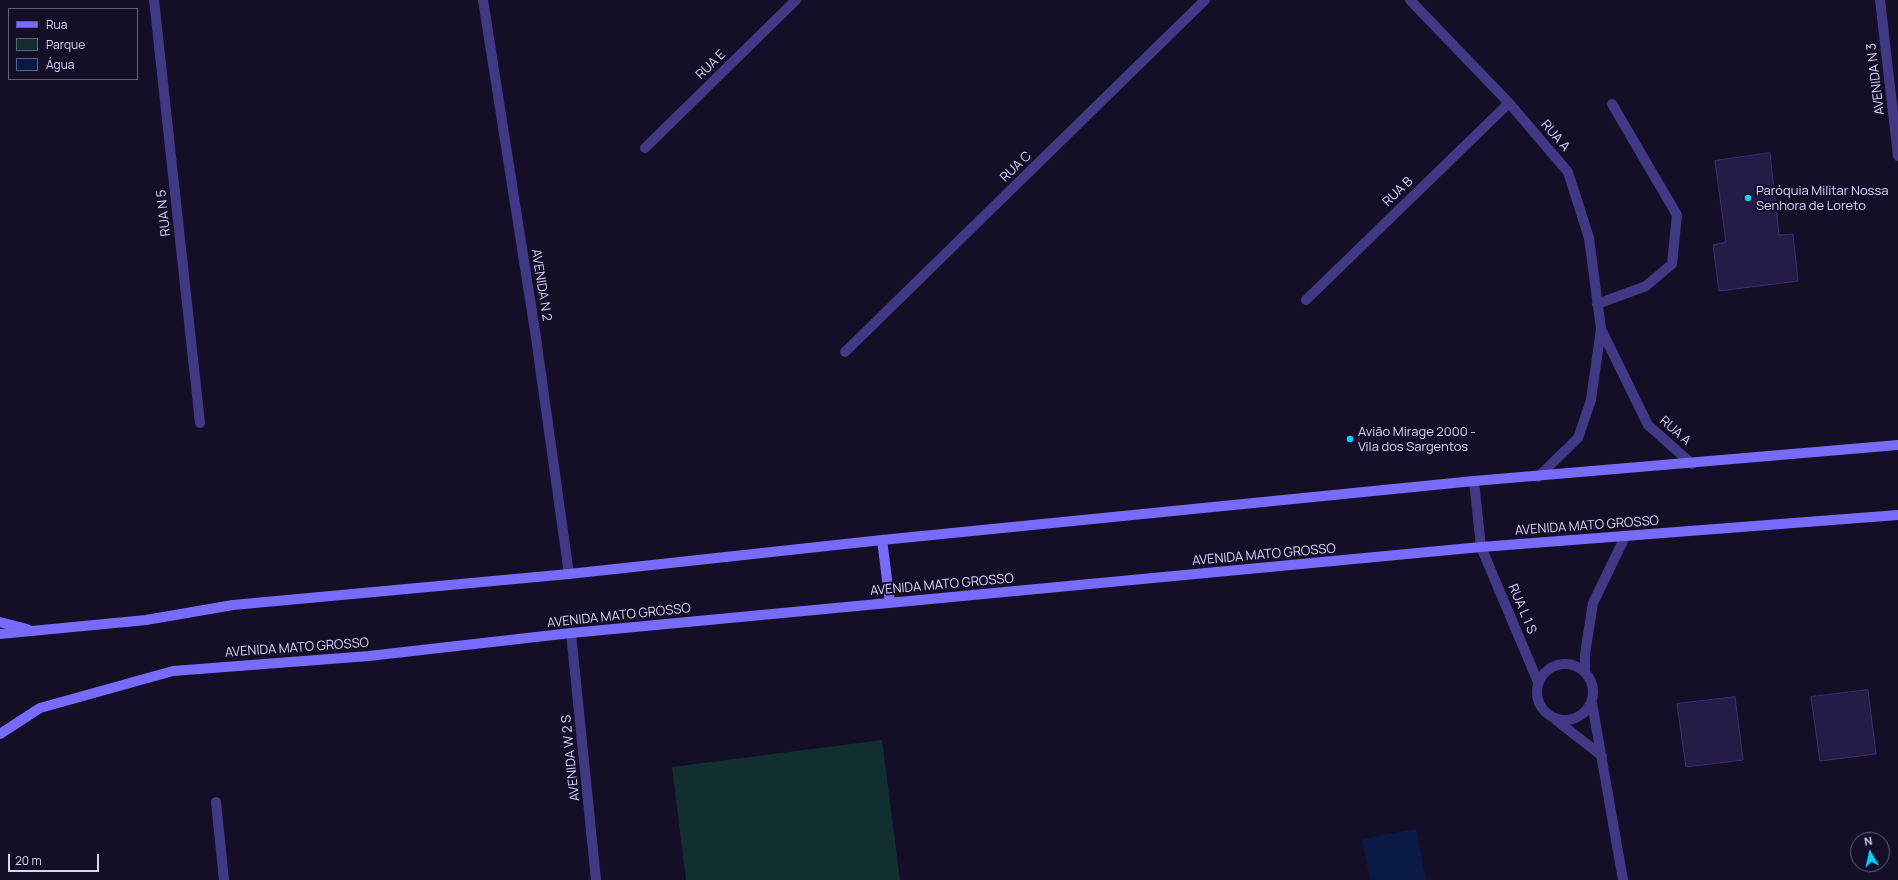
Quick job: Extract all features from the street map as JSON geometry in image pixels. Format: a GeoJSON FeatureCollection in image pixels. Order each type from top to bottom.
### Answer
{"type":"FeatureCollection","features":[{"type":"Feature","properties":{"kind":"main road"},"geometry":{"type":"LineString","coordinates":[[0,634],[146,620],[233,604],[569,574],[882,540],[1474,481],[1692,464],[1898,445]]}},
{"type":"Feature","properties":{"kind":"main road","name":"AVENIDA MATO GROSSO"},"geometry":{"type":"LineString","coordinates":[[0,734],[40,708],[173,671],[369,656],[571,634],[1481,547],[1898,515]]}},
{"type":"Feature","properties":{"kind":"main road"},"geometry":{"type":"LineString","coordinates":[[882,540],[890,603]]}},
{"type":"Feature","properties":{"kind":"main road"},"geometry":{"type":"LineString","coordinates":[[0,622],[35,631]]}},
{"type":"Feature","properties":{"kind":"street","name":"RUA N 5"},"geometry":{"type":"LineString","coordinates":[[154,0],[200,423]]}},
{"type":"Feature","properties":{"kind":"street","name":"AVENIDA N 2"},"geometry":{"type":"LineString","coordinates":[[483,0],[535,331],[569,574]]}},
{"type":"Feature","properties":{"kind":"street","name":"RUA E"},"geometry":{"type":"LineString","coordinates":[[645,148],[796,0]]}},
{"type":"Feature","properties":{"kind":"street","name":"RUA C"},"geometry":{"type":"LineString","coordinates":[[845,352],[1205,0]]}},
{"type":"Feature","properties":{"kind":"street","name":"RUA A"},"geometry":{"type":"LineString","coordinates":[[1410,0],[1509,103],[1568,172],[1589,238],[1601,329],[1648,425],[1692,464]]}},
{"type":"Feature","properties":{"kind":"street","name":"AVENIDA N 3"},"geometry":{"type":"LineString","coordinates":[[1880,0],[1898,156]]}},
{"type":"Feature","properties":{"kind":"street","name":"RUA B"},"geometry":{"type":"LineString","coordinates":[[1306,300],[1509,103]]}},
{"type":"Feature","properties":{"kind":"street"},"geometry":{"type":"LineString","coordinates":[[1597,304],[1646,286],[1672,264],[1677,215],[1612,104]]}},
{"type":"Feature","properties":{"kind":"street","name":"RUA A"},"geometry":{"type":"LineString","coordinates":[[1538,477],[1578,438],[1591,400],[1601,329]]}},
{"type":"Feature","properties":{"kind":"street","name":"RUA L 1 S"},"geometry":{"type":"LineString","coordinates":[[1474,481],[1481,547],[1538,682]]}},
{"type":"Feature","properties":{"kind":"street"},"geometry":{"type":"LineString","coordinates":[[1585,672],[1585,654],[1593,603],[1625,537]]}},
{"type":"Feature","properties":{"kind":"street","name":"AVENIDA W 2 S"},"geometry":{"type":"LineString","coordinates":[[571,634],[596,880]]}},
{"type":"Feature","properties":{"kind":"street"},"geometry":{"type":"LineString","coordinates":[[1602,756],[1545,713],[1538,704],[1536,693],[1538,682],[1544,672],[1553,666],[1564,664],[1575,666],[1585,672],[1592,680],[1594,692],[1592,703],[1602,756],[1623,880]]}},
{"type":"Feature","properties":{"kind":"street"},"geometry":{"type":"LineString","coordinates":[[1554,719],[1565,721],[1576,719],[1586,712],[1592,703]]}},
{"type":"Feature","properties":{"kind":"street"},"geometry":{"type":"LineString","coordinates":[[216,802],[224,880]]}},
{"type":"Feature","properties":{"kind":"green space"},"geometry":{"type":"Polygon","coordinates":[[[882,740],[900,880],[686,880],[672,767],[882,740]]]}},
{"type":"Feature","properties":{"kind":"water"},"geometry":{"type":"Polygon","coordinates":[[[1416,829],[1426,880],[1370,880],[1362,839],[1416,829]]]}},
{"type":"Feature","properties":{"kind":"building","name":"Paróquia Militar Nossa Senhora de Loreto"},"geometry":{"type":"Polygon","coordinates":[[[1770,153],[1779,235],[1793,234],[1798,281],[1719,291],[1713,245],[1726,242],[1715,161],[1770,153]]]}},
{"type":"Feature","properties":{"kind":"building"},"geometry":{"type":"Polygon","coordinates":[[[1868,690],[1876,754],[1820,761],[1811,697],[1868,690]]]}},
{"type":"Feature","properties":{"kind":"building"},"geometry":{"type":"Polygon","coordinates":[[[1735,697],[1743,760],[1686,767],[1677,704],[1735,697]]]}},
{"type":"Feature","properties":{"kind":"place","name":"Paróquia Militar Nossa Senhora de Loreto"},"geometry":{"type":"Point","coordinates":[1748,198]}},
{"type":"Feature","properties":{"kind":"place","name":"Avião Mirage 2000 - Vila dos Sargentos"},"geometry":{"type":"Point","coordinates":[1350,439]}}]}
